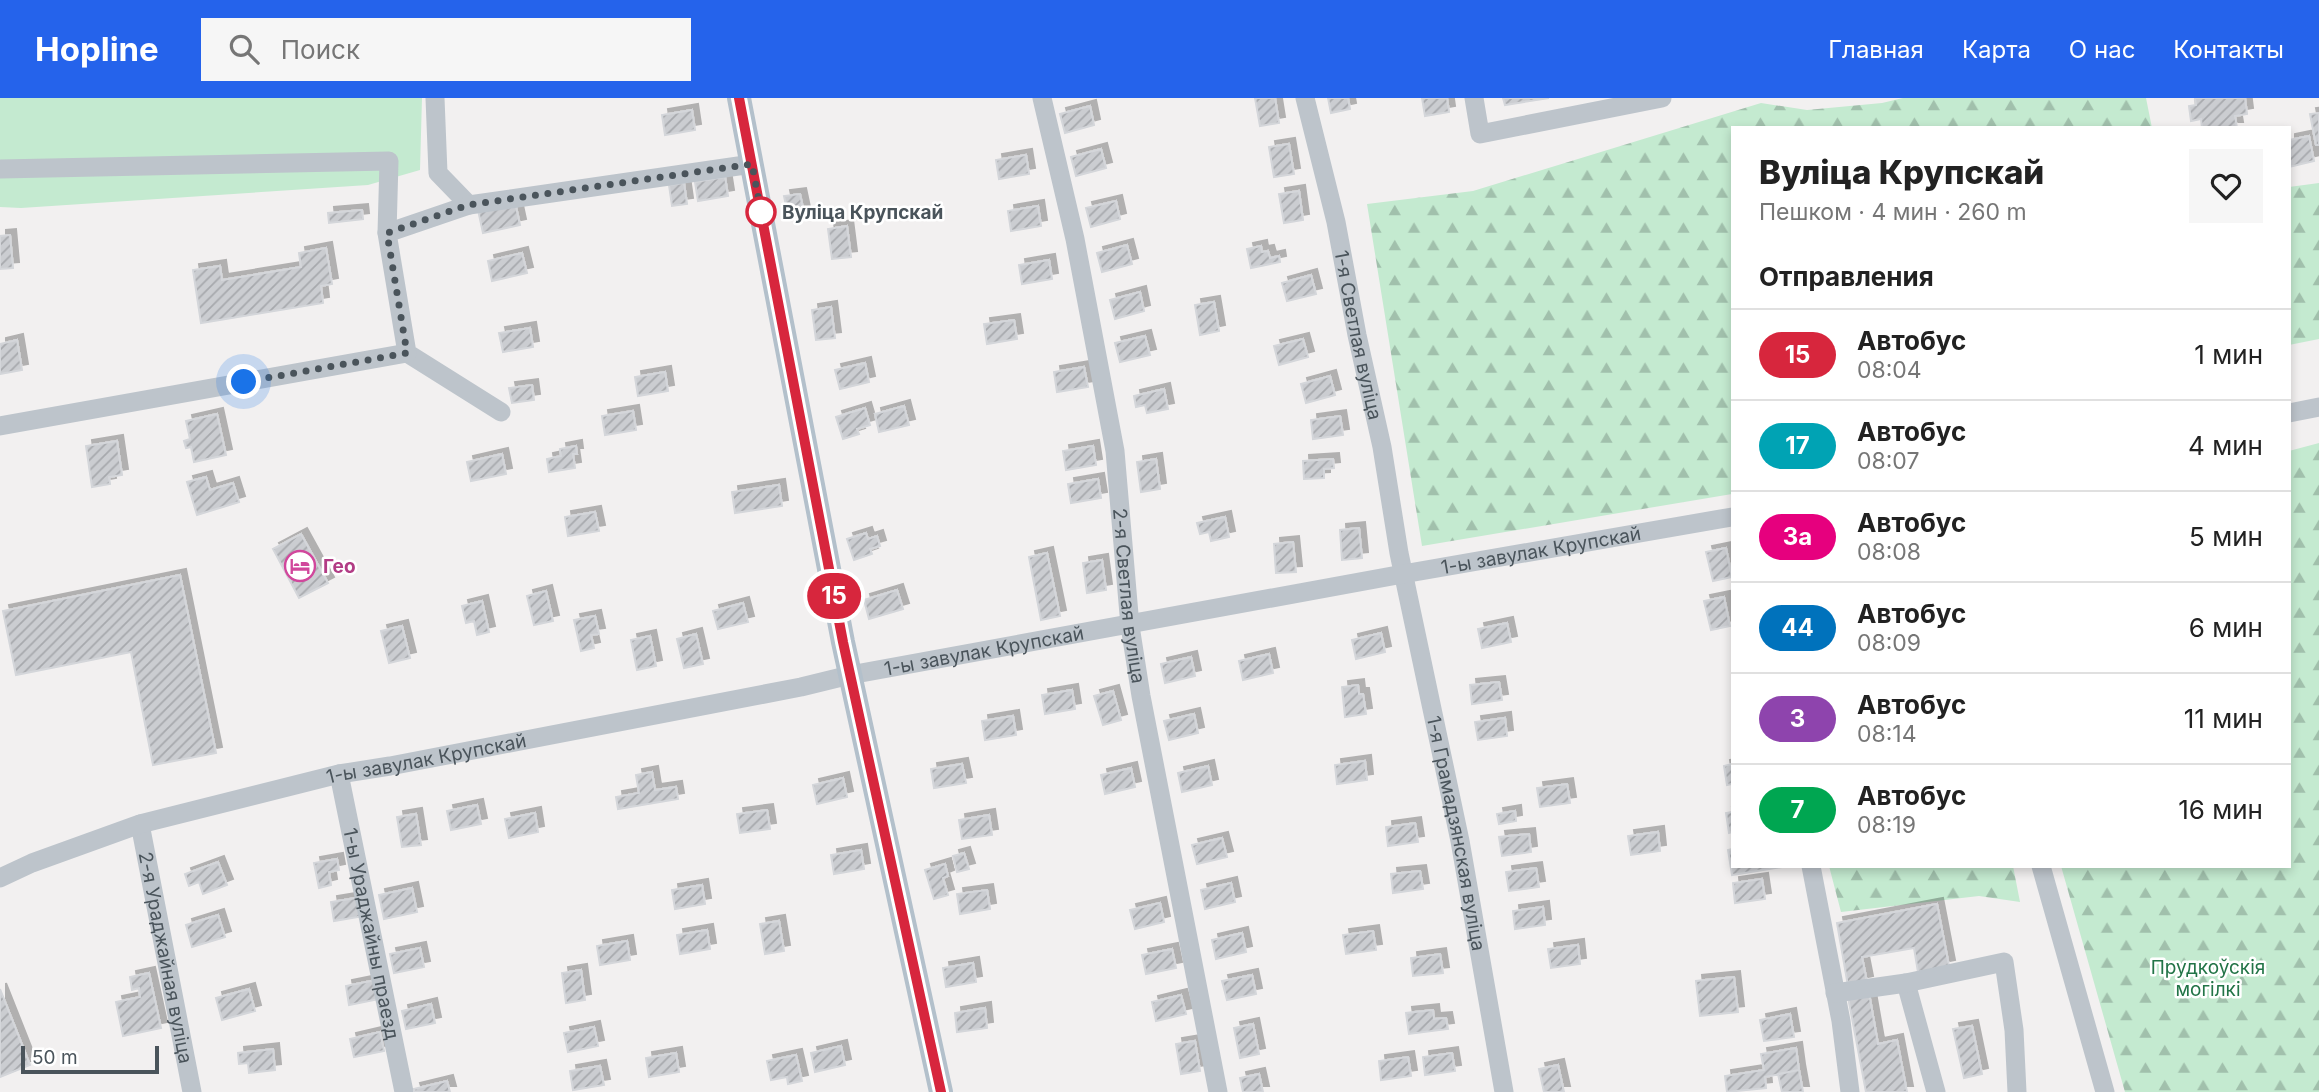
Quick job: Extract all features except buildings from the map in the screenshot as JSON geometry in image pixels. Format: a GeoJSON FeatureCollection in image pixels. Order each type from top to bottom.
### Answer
{"type":"FeatureCollection","features":[{"type":"Feature","properties":{"kind":"main road"},"geometry":{"type":"LineString","coordinates":[[739,98],[850,675],[941,1092]]}},
{"type":"Feature","properties":{"kind":"street"},"geometry":{"type":"LineString","coordinates":[[435,98],[438,173],[468,205]]}},
{"type":"Feature","properties":{"kind":"street","name":"2-я Светлая вуліца"},"geometry":{"type":"LineString","coordinates":[[1042,98],[1075,239],[1115,451],[1129,625],[1218,1092]]}},
{"type":"Feature","properties":{"kind":"street","name":"1-я Светлая вуліца"},"geometry":{"type":"LineString","coordinates":[[1305,98],[1336,222],[1382,447],[1403,574]]}},
{"type":"Feature","properties":{"kind":"street"},"geometry":{"type":"LineString","coordinates":[[1474,98],[1480,134],[1650,99]]}},
{"type":"Feature","properties":{"kind":"street"},"geometry":{"type":"LineString","coordinates":[[0,169],[389,161],[387,233],[407,353]]}},
{"type":"Feature","properties":{"kind":"street"},"geometry":{"type":"LineString","coordinates":[[387,233],[468,205],[752,164]]}},
{"type":"Feature","properties":{"kind":"street"},"geometry":{"type":"LineString","coordinates":[[0,426],[407,353],[501,412]]}},
{"type":"Feature","properties":{"kind":"street"},"geometry":{"type":"LineString","coordinates":[[2291,413],[2319,407]]}},
{"type":"Feature","properties":{"kind":"street","name":"1-ы завулак Крупскай"},"geometry":{"type":"LineString","coordinates":[[0,878],[32,863],[140,824],[339,774],[760,695],[850,675],[1731,517]]}},
{"type":"Feature","properties":{"kind":"street","name":"1-я Грамадзянская вуліца"},"geometry":{"type":"LineString","coordinates":[[1403,574],[1460,841],[1504,1092]]}},
{"type":"Feature","properties":{"kind":"street","name":"1-ы Ураджайны праезд"},"geometry":{"type":"LineString","coordinates":[[339,774],[404,1092]]}},
{"type":"Feature","properties":{"kind":"street","name":"2-я Ураджайная вуліца"},"geometry":{"type":"LineString","coordinates":[[140,824],[192,1092]]}},
{"type":"Feature","properties":{"kind":"street"},"geometry":{"type":"LineString","coordinates":[[1811,868],[1850,1092]]}},
{"type":"Feature","properties":{"kind":"street"},"geometry":{"type":"LineString","coordinates":[[2042,868],[2105,1092]]}},
{"type":"Feature","properties":{"kind":"street"},"geometry":{"type":"LineString","coordinates":[[1835,993],[1906,983],[2004,962],[2014,1030],[2017,1092]]}},
{"type":"Feature","properties":{"kind":"street"},"geometry":{"type":"LineString","coordinates":[[1906,983],[1936,1092]]}},
{"type":"Feature","properties":{"kind":"green space"},"geometry":{"type":"Polygon","coordinates":[[[0,98],[422,98],[420,170],[368,185],[21,208],[0,207],[0,98]]]}},
{"type":"Feature","properties":{"kind":"green space"},"geometry":{"type":"Polygon","coordinates":[[[1903,98],[2146,98],[2152,126],[1731,126],[1731,494],[1422,546],[1367,204],[1473,191],[1761,103],[1807,110],[1882,103],[1903,98]]]}},
{"type":"Feature","properties":{"kind":"green space"},"geometry":{"type":"Polygon","coordinates":[[[2319,183],[2319,339],[2291,345],[2291,187],[2319,183]]]}},
{"type":"Feature","properties":{"kind":"green space","name":"Прудкоўскія могілкі"},"geometry":{"type":"Polygon","coordinates":[[[2319,443],[2319,1092],[2125,1092],[2062,868],[2291,868],[2291,450],[2319,443]]]}},
{"type":"Feature","properties":{"kind":"green space"},"geometry":{"type":"Polygon","coordinates":[[[1830,868],[2013,868],[2020,902],[1979,896],[1841,912],[1830,868]]]}},
{"type":"Feature","properties":{"kind":"bus line","name":"15"},"geometry":{"type":"LineString","coordinates":[[739,98],[843,642],[941,1092]]}},
{"type":"Feature","properties":{"kind":"place","name":"Вуліца Крупскай"},"geometry":{"type":"Point","coordinates":[761,212]}},
{"type":"Feature","properties":{"kind":"place","name":"Гео"},"geometry":{"type":"Point","coordinates":[300,566]}},
{"type":"Feature","properties":{"kind":"route"},"geometry":{"type":"LineString","coordinates":[[244,382],[407,353],[387,233],[468,205],[752,164],[761,212]]}}]}
